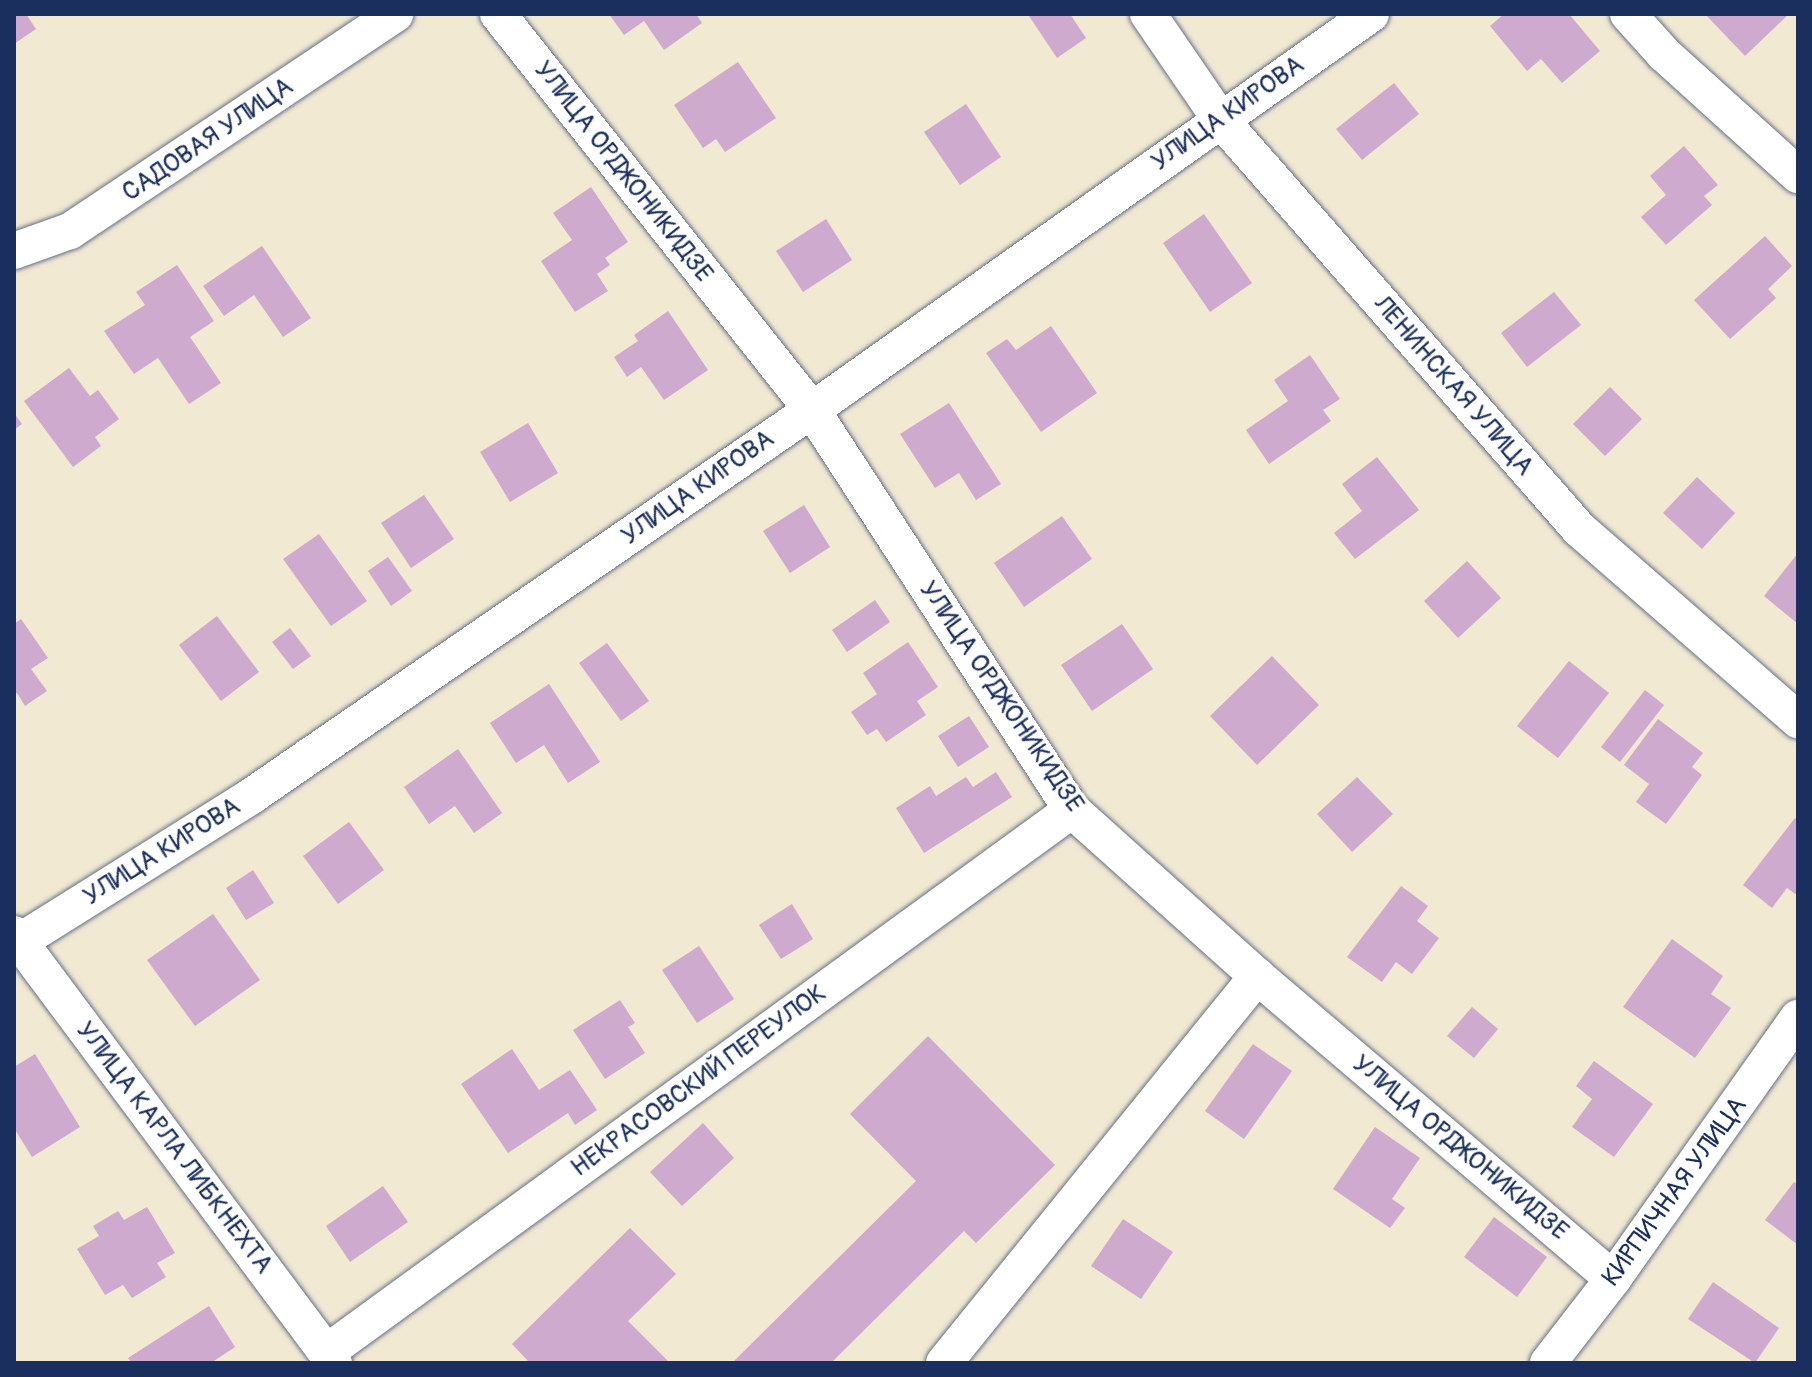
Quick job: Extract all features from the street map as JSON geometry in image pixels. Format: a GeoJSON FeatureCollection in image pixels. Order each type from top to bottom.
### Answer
{"type":"FeatureCollection","features":[{"type":"Feature","properties":{"kind":"street","name":"САДОВАЯ УЛИЦА"},"geometry":{"type":"LineString","coordinates":[[14,251],[70,231],[395,14]]}},
{"type":"Feature","properties":{"kind":"street","name":"УЛИЦА ОРДЖОНИКИДЗЕ"},"geometry":{"type":"LineString","coordinates":[[498,14],[812,410],[1072,810],[1257,976],[1613,1279]]}},
{"type":"Feature","properties":{"kind":"street","name":"ЛЕНИНСКАЯ УЛИЦА"},"geometry":{"type":"LineString","coordinates":[[1148,14],[1220,119],[1579,529],[1798,720]]}},
{"type":"Feature","properties":{"kind":"street","name":"УЛИЦА КИРОВА"},"geometry":{"type":"LineString","coordinates":[[16,940],[253,795],[812,410],[1371,14]]}},
{"type":"Feature","properties":{"kind":"street"},"geometry":{"type":"LineString","coordinates":[[1628,14],[1664,54],[1798,175]]}},
{"type":"Feature","properties":{"kind":"street","name":"НЕКРАСОВСКИЙ ПЕРЕУЛОК"},"geometry":{"type":"LineString","coordinates":[[331,1358],[1072,810]]}},
{"type":"Feature","properties":{"kind":"street","name":"УЛИЦА КАРЛА ЛИБКНЕХТА"},"geometry":{"type":"LineString","coordinates":[[16,940],[331,1358]]}},
{"type":"Feature","properties":{"kind":"street"},"geometry":{"type":"LineString","coordinates":[[944,1363],[1257,976]]}},
{"type":"Feature","properties":{"kind":"street","name":"КИРПИЧНАЯ УЛИЦА"},"geometry":{"type":"LineString","coordinates":[[1548,1363],[1613,1279],[1798,1018]]}},
{"type":"Feature","properties":{"kind":"building"},"geometry":{"type":"Polygon","coordinates":[[[14,14],[26,14],[36,29],[14,44],[14,14]]]}},
{"type":"Feature","properties":{"kind":"building"},"geometry":{"type":"Polygon","coordinates":[[[609,14],[696,14],[702,23],[664,50],[644,21],[624,35],[609,14]]]}},
{"type":"Feature","properties":{"kind":"building"},"geometry":{"type":"Polygon","coordinates":[[[1070,14],[1086,38],[1057,58],[1029,16],[1070,14]]]}},
{"type":"Feature","properties":{"kind":"building"},"geometry":{"type":"Polygon","coordinates":[[[1504,14],[1569,14],[1600,51],[1562,83],[1541,59],[1527,71],[1490,26],[1504,14]]]}},
{"type":"Feature","properties":{"kind":"building"},"geometry":{"type":"Polygon","coordinates":[[[1705,14],[1789,14],[1745,56],[1705,14]]]}},
{"type":"Feature","properties":{"kind":"building"},"geometry":{"type":"Polygon","coordinates":[[[738,62],[776,118],[725,152],[716,139],[703,148],[674,105],[738,62]]]}},
{"type":"Feature","properties":{"kind":"building"},"geometry":{"type":"Polygon","coordinates":[[[1394,83],[1419,114],[1362,160],[1336,129],[1394,83]]]}},
{"type":"Feature","properties":{"kind":"building"},"geometry":{"type":"Polygon","coordinates":[[[966,104],[1001,157],[960,185],[924,132],[966,104]]]}},
{"type":"Feature","properties":{"kind":"building"},"geometry":{"type":"Polygon","coordinates":[[[1684,146],[1718,185],[1704,196],[1712,205],[1666,245],[1641,217],[1666,195],[1650,176],[1684,146]]]}},
{"type":"Feature","properties":{"kind":"building"},"geometry":{"type":"Polygon","coordinates":[[[591,187],[628,242],[605,258],[610,265],[597,274],[608,291],[575,312],[541,261],[572,240],[553,213],[591,187]]]}},
{"type":"Feature","properties":{"kind":"building"},"geometry":{"type":"Polygon","coordinates":[[[1204,214],[1252,283],[1210,312],[1163,243],[1204,214]]]}},
{"type":"Feature","properties":{"kind":"building"},"geometry":{"type":"Polygon","coordinates":[[[826,219],[852,260],[803,292],[776,251],[826,219]]]}},
{"type":"Feature","properties":{"kind":"building"},"geometry":{"type":"Polygon","coordinates":[[[1765,236],[1792,266],[1768,289],[1776,298],[1730,339],[1694,300],[1765,236]]]}},
{"type":"Feature","properties":{"kind":"building"},"geometry":{"type":"Polygon","coordinates":[[[262,246],[311,318],[283,337],[254,295],[224,316],[203,286],[262,246]]]}},
{"type":"Feature","properties":{"kind":"building"},"geometry":{"type":"Polygon","coordinates":[[[177,265],[214,321],[190,337],[221,383],[189,404],[158,358],[134,374],[104,331],[145,305],[136,292],[177,265]]]}},
{"type":"Feature","properties":{"kind":"building"},"geometry":{"type":"Polygon","coordinates":[[[1554,292],[1581,325],[1527,367],[1501,333],[1554,292]]]}},
{"type":"Feature","properties":{"kind":"building"},"geometry":{"type":"Polygon","coordinates":[[[668,311],[708,370],[664,400],[641,367],[627,377],[614,357],[638,341],[634,335],[668,311]]]}},
{"type":"Feature","properties":{"kind":"building"},"geometry":{"type":"Polygon","coordinates":[[[1051,326],[1097,393],[1041,432],[986,353],[1007,339],[1016,350],[1051,326]]]}},
{"type":"Feature","properties":{"kind":"building"},"geometry":{"type":"Polygon","coordinates":[[[1310,355],[1340,399],[1323,410],[1331,421],[1269,464],[1246,430],[1288,401],[1274,380],[1310,355]]]}},
{"type":"Feature","properties":{"kind":"building"},"geometry":{"type":"Polygon","coordinates":[[[69,368],[90,396],[98,390],[119,419],[95,437],[101,446],[73,467],[24,401],[69,368]]]}},
{"type":"Feature","properties":{"kind":"building"},"geometry":{"type":"Polygon","coordinates":[[[1610,387],[1642,419],[1605,456],[1573,424],[1610,387]]]}},
{"type":"Feature","properties":{"kind":"building"},"geometry":{"type":"Polygon","coordinates":[[[949,403],[1001,484],[976,500],[959,473],[935,488],[900,434],[949,403]]]}},
{"type":"Feature","properties":{"kind":"building"},"geometry":{"type":"Polygon","coordinates":[[[14,413],[22,424],[14,430],[14,413]]]}},
{"type":"Feature","properties":{"kind":"building"},"geometry":{"type":"Polygon","coordinates":[[[528,423],[558,473],[510,502],[480,452],[528,423]]]}},
{"type":"Feature","properties":{"kind":"building"},"geometry":{"type":"Polygon","coordinates":[[[1377,457],[1419,510],[1355,559],[1334,533],[1362,511],[1342,484],[1377,457]]]}},
{"type":"Feature","properties":{"kind":"building"},"geometry":{"type":"Polygon","coordinates":[[[1697,477],[1735,513],[1702,549],[1663,513],[1697,477]]]}},
{"type":"Feature","properties":{"kind":"building"},"geometry":{"type":"Polygon","coordinates":[[[424,495],[454,539],[411,568],[381,523],[424,495]]]}},
{"type":"Feature","properties":{"kind":"building"},"geometry":{"type":"Polygon","coordinates":[[[804,505],[830,547],[790,573],[763,531],[804,505]]]}},
{"type":"Feature","properties":{"kind":"building"},"geometry":{"type":"Polygon","coordinates":[[[1062,516],[1092,559],[1024,607],[994,563],[1062,516]]]}},
{"type":"Feature","properties":{"kind":"building"},"geometry":{"type":"Polygon","coordinates":[[[319,534],[367,601],[331,626],[283,559],[319,534]]]}},
{"type":"Feature","properties":{"kind":"building"},"geometry":{"type":"Polygon","coordinates":[[[1798,553],[1798,624],[1764,596],[1798,553]]]}},
{"type":"Feature","properties":{"kind":"building"},"geometry":{"type":"Polygon","coordinates":[[[388,557],[412,591],[391,606],[368,571],[388,557]]]}},
{"type":"Feature","properties":{"kind":"building"},"geometry":{"type":"Polygon","coordinates":[[[1467,561],[1501,598],[1458,638],[1424,601],[1467,561]]]}},
{"type":"Feature","properties":{"kind":"building"},"geometry":{"type":"Polygon","coordinates":[[[875,600],[890,622],[847,652],[832,630],[875,600]]]}},
{"type":"Feature","properties":{"kind":"building"},"geometry":{"type":"Polygon","coordinates":[[[217,616],[259,672],[221,701],[179,645],[217,616]]]}},
{"type":"Feature","properties":{"kind":"building"},"geometry":{"type":"Polygon","coordinates":[[[21,619],[48,658],[31,669],[47,691],[25,706],[17,693],[14,695],[14,624],[21,619]]]}},
{"type":"Feature","properties":{"kind":"building"},"geometry":{"type":"Polygon","coordinates":[[[1122,624],[1153,669],[1092,711],[1061,665],[1122,624]]]}},
{"type":"Feature","properties":{"kind":"building"},"geometry":{"type":"Polygon","coordinates":[[[290,628],[311,656],[293,669],[272,642],[290,628]]]}},
{"type":"Feature","properties":{"kind":"building"},"geometry":{"type":"Polygon","coordinates":[[[908,642],[938,687],[917,701],[926,715],[886,742],[877,729],[867,735],[851,712],[877,694],[863,673],[908,642]]]}},
{"type":"Feature","properties":{"kind":"building"},"geometry":{"type":"Polygon","coordinates":[[[607,643],[649,701],[621,721],[579,663],[607,643]]]}},
{"type":"Feature","properties":{"kind":"building"},"geometry":{"type":"Polygon","coordinates":[[[1272,656],[1319,705],[1257,765],[1210,716],[1272,656]]]}},
{"type":"Feature","properties":{"kind":"building"},"geometry":{"type":"Polygon","coordinates":[[[1569,661],[1609,693],[1558,758],[1517,726],[1569,661]]]}},
{"type":"Feature","properties":{"kind":"building"},"geometry":{"type":"Polygon","coordinates":[[[549,684],[600,762],[568,783],[544,745],[516,763],[490,723],[549,684]]]}},
{"type":"Feature","properties":{"kind":"building"},"geometry":{"type":"Polygon","coordinates":[[[1645,690],[1664,705],[1620,762],[1601,747],[1645,690]]]}},
{"type":"Feature","properties":{"kind":"building"},"geometry":{"type":"Polygon","coordinates":[[[969,716],[989,747],[958,767],[938,736],[969,716]]]}},
{"type":"Feature","properties":{"kind":"building"},"geometry":{"type":"Polygon","coordinates":[[[1658,719],[1703,753],[1692,767],[1702,775],[1666,824],[1636,802],[1649,784],[1624,765],[1658,719]]]}},
{"type":"Feature","properties":{"kind":"building"},"geometry":{"type":"Polygon","coordinates":[[[458,749],[502,813],[474,833],[455,806],[429,824],[404,787],[458,749]]]}},
{"type":"Feature","properties":{"kind":"building"},"geometry":{"type":"Polygon","coordinates":[[[996,772],[1012,797],[924,853],[896,808],[930,786],[936,796],[966,777],[973,787],[996,772]]]}},
{"type":"Feature","properties":{"kind":"building"},"geometry":{"type":"Polygon","coordinates":[[[1357,777],[1393,814],[1352,852],[1317,814],[1357,777]]]}},
{"type":"Feature","properties":{"kind":"building"},"geometry":{"type":"Polygon","coordinates":[[[1795,818],[1798,820],[1798,896],[1787,888],[1772,908],[1743,885],[1795,818]]]}},
{"type":"Feature","properties":{"kind":"building"},"geometry":{"type":"Polygon","coordinates":[[[349,822],[384,870],[338,904],[303,856],[349,822]]]}},
{"type":"Feature","properties":{"kind":"building"},"geometry":{"type":"Polygon","coordinates":[[[253,870],[274,903],[246,920],[226,888],[253,870]]]}},
{"type":"Feature","properties":{"kind":"building"},"geometry":{"type":"Polygon","coordinates":[[[1401,886],[1428,906],[1417,921],[1439,938],[1412,974],[1396,962],[1382,982],[1347,957],[1401,886]]]}},
{"type":"Feature","properties":{"kind":"building"},"geometry":{"type":"Polygon","coordinates":[[[792,904],[813,939],[781,959],[759,925],[792,904]]]}},
{"type":"Feature","properties":{"kind":"building"},"geometry":{"type":"Polygon","coordinates":[[[213,914],[260,980],[195,1026],[147,960],[213,914]]]}},
{"type":"Feature","properties":{"kind":"building"},"geometry":{"type":"Polygon","coordinates":[[[1672,939],[1723,976],[1711,994],[1731,1008],[1695,1058],[1623,1007],[1672,939]]]}},
{"type":"Feature","properties":{"kind":"building"},"geometry":{"type":"Polygon","coordinates":[[[699,946],[734,999],[697,1023],[662,970],[699,946]]]}},
{"type":"Feature","properties":{"kind":"building"},"geometry":{"type":"Polygon","coordinates":[[[620,1000],[635,1023],[628,1027],[645,1053],[605,1079],[573,1030],[620,1000]]]}},
{"type":"Feature","properties":{"kind":"building"},"geometry":{"type":"Polygon","coordinates":[[[1472,1007],[1498,1029],[1474,1058],[1447,1036],[1472,1007]]]}},
{"type":"Feature","properties":{"kind":"building"},"geometry":{"type":"Polygon","coordinates":[[[928,1036],[1055,1165],[976,1243],[964,1231],[831,1363],[732,1363],[916,1181],[850,1114],[928,1036]]]}},
{"type":"Feature","properties":{"kind":"building"},"geometry":{"type":"Polygon","coordinates":[[[1253,1044],[1292,1071],[1244,1139],[1205,1111],[1253,1044]]]}},
{"type":"Feature","properties":{"kind":"building"},"geometry":{"type":"Polygon","coordinates":[[[512,1049],[539,1090],[570,1070],[597,1110],[575,1125],[568,1113],[508,1153],[461,1084],[512,1049]]]}},
{"type":"Feature","properties":{"kind":"building"},"geometry":{"type":"Polygon","coordinates":[[[35,1054],[80,1127],[32,1157],[14,1128],[14,1067],[35,1054]]]}},
{"type":"Feature","properties":{"kind":"building"},"geometry":{"type":"Polygon","coordinates":[[[1594,1061],[1653,1104],[1614,1157],[1572,1127],[1592,1099],[1576,1086],[1594,1061]]]}},
{"type":"Feature","properties":{"kind":"building"},"geometry":{"type":"Polygon","coordinates":[[[703,1123],[734,1158],[682,1206],[650,1172],[703,1123]]]}},
{"type":"Feature","properties":{"kind":"building"},"geometry":{"type":"Polygon","coordinates":[[[1375,1127],[1420,1158],[1392,1199],[1405,1208],[1390,1228],[1333,1189],[1375,1127]]]}},
{"type":"Feature","properties":{"kind":"building"},"geometry":{"type":"Polygon","coordinates":[[[1794,1182],[1798,1185],[1798,1245],[1765,1220],[1794,1182]]]}},
{"type":"Feature","properties":{"kind":"building"},"geometry":{"type":"Polygon","coordinates":[[[383,1186],[408,1222],[350,1262],[326,1226],[383,1186]]]}},
{"type":"Feature","properties":{"kind":"building"},"geometry":{"type":"Polygon","coordinates":[[[147,1207],[175,1253],[157,1263],[166,1277],[132,1298],[123,1285],[105,1295],[77,1249],[99,1236],[93,1226],[118,1211],[124,1220],[147,1207]]]}},
{"type":"Feature","properties":{"kind":"building"},"geometry":{"type":"Polygon","coordinates":[[[1494,1217],[1547,1257],[1517,1297],[1464,1257],[1494,1217]]]}},
{"type":"Feature","properties":{"kind":"building"},"geometry":{"type":"Polygon","coordinates":[[[1123,1219],[1173,1252],[1141,1299],[1091,1266],[1123,1219]]]}},
{"type":"Feature","properties":{"kind":"building"},"geometry":{"type":"Polygon","coordinates":[[[630,1228],[676,1274],[628,1321],[670,1363],[530,1363],[512,1344],[630,1228]]]}},
{"type":"Feature","properties":{"kind":"building"},"geometry":{"type":"Polygon","coordinates":[[[1713,1282],[1779,1328],[1755,1363],[1688,1319],[1713,1282]]]}},
{"type":"Feature","properties":{"kind":"building"},"geometry":{"type":"Polygon","coordinates":[[[209,1306],[235,1347],[211,1363],[132,1363],[128,1358],[209,1306]]]}}]}
